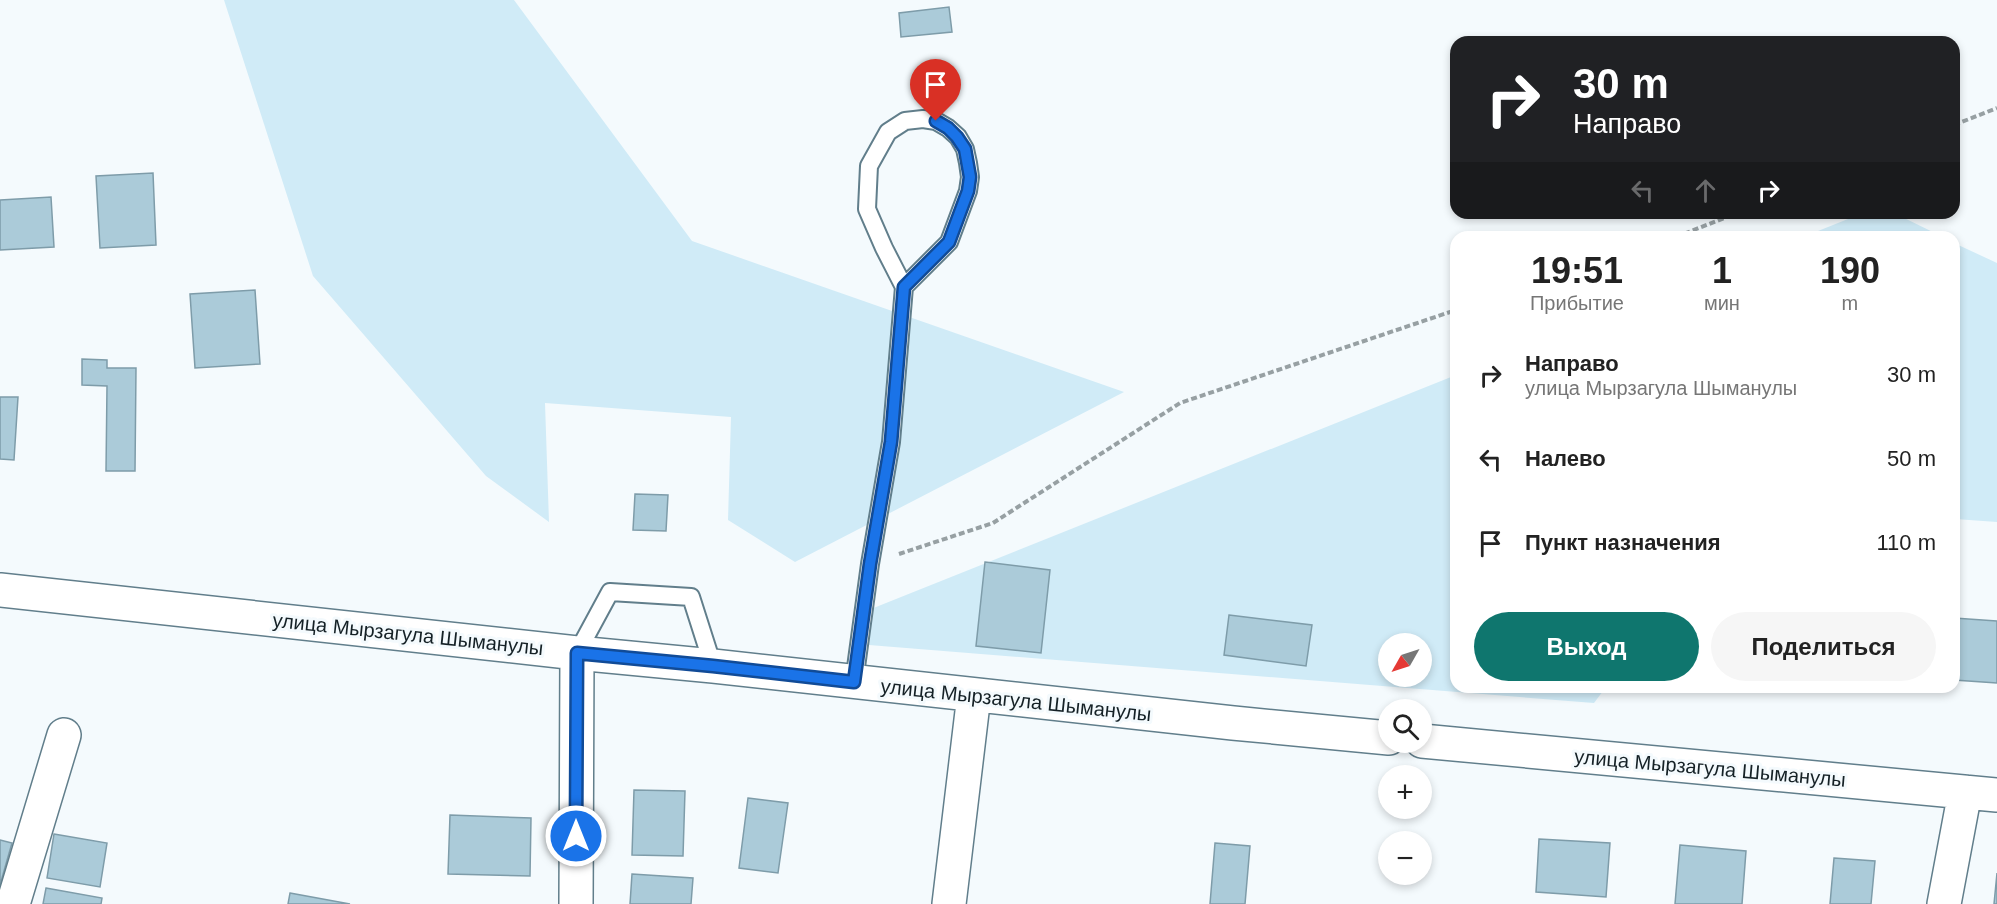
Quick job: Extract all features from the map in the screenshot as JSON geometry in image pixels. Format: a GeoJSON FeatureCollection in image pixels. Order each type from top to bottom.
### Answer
{"type":"FeatureCollection","features":[{"type":"Feature","properties":{"kind":"street","name":"улица Мырзагула Шыманулы"},"geometry":{"type":"LineString","coordinates":[[0,590],[974,696],[1378,737]]}},
{"type":"Feature","properties":{"kind":"street"},"geometry":{"type":"LineString","coordinates":[[576,904],[577,653]]}},
{"type":"Feature","properties":{"kind":"street"},"geometry":{"type":"LineString","coordinates":[[949,904],[974,696]]}},
{"type":"Feature","properties":{"kind":"street"},"geometry":{"type":"LineString","coordinates":[[12,904],[64,735]]}},
{"type":"Feature","properties":{"kind":"street","name":"улица Мырзагула Шыманулы"},"geometry":{"type":"LineString","coordinates":[[1432,742],[1981,793]]}},
{"type":"Feature","properties":{"kind":"street"},"geometry":{"type":"LineString","coordinates":[[1944,904],[1981,793]]}},
{"type":"Feature","properties":{"kind":"lane"},"geometry":{"type":"LineString","coordinates":[[854,682],[870,564],[891,442],[904,287],[867,209],[869,166],[888,132],[905,122],[923,119],[936,121],[957,137],[965,149],[970,177],[968,191],[949,242],[904,287]]}},
{"type":"Feature","properties":{"kind":"lane"},"geometry":{"type":"LineString","coordinates":[[577,653],[610,592],[691,597],[713,666]]}},
{"type":"Feature","properties":{"kind":"path"},"geometry":{"type":"LineString","coordinates":[[1960,123],[1997,108]]}},
{"type":"Feature","properties":{"kind":"path"},"geometry":{"type":"LineString","coordinates":[[1691,231],[1722,219]]}},
{"type":"Feature","properties":{"kind":"path"},"geometry":{"type":"LineString","coordinates":[[870,564],[993,523],[1180,403],[1450,312]]}},
{"type":"Feature","properties":{"kind":"shaded area"},"geometry":{"type":"Polygon","coordinates":[[[224,0],[514,0],[692,241],[1124,392],[795,562],[728,520],[731,417],[545,403],[549,522],[486,476],[313,276],[224,0]]]}},
{"type":"Feature","properties":{"kind":"shaded area"},"geometry":{"type":"Polygon","coordinates":[[[1848,219],[1906,219],[1931,231],[1818,231],[1848,219]]]}},
{"type":"Feature","properties":{"kind":"shaded area"},"geometry":{"type":"Polygon","coordinates":[[[1960,246],[1997,263],[1997,522],[1960,519],[1960,246]]]}},
{"type":"Feature","properties":{"kind":"shaded area"},"geometry":{"type":"Polygon","coordinates":[[[1450,377],[1450,691],[1394,687],[1432,687],[1432,633],[1378,633],[1378,686],[869,645],[861,613],[1450,377]]]}},
{"type":"Feature","properties":{"kind":"shaded area"},"geometry":{"type":"Polygon","coordinates":[[[1469,693],[1602,693],[1594,703],[1469,693]]]}},
{"type":"Feature","properties":{"kind":"building"},"geometry":{"type":"Polygon","coordinates":[[[949,7],[952,32],[901,37],[899,13],[949,7]]]}},
{"type":"Feature","properties":{"kind":"building"},"geometry":{"type":"Polygon","coordinates":[[[153,173],[156,245],[100,248],[96,176],[153,173]]]}},
{"type":"Feature","properties":{"kind":"building"},"geometry":{"type":"Polygon","coordinates":[[[51,197],[54,247],[0,250],[0,200],[51,197]]]}},
{"type":"Feature","properties":{"kind":"building"},"geometry":{"type":"Polygon","coordinates":[[[255,290],[260,364],[195,368],[190,294],[255,290]]]}},
{"type":"Feature","properties":{"kind":"building"},"geometry":{"type":"Polygon","coordinates":[[[82,359],[107,360],[107,368],[136,368],[135,471],[106,471],[107,386],[82,385],[82,359]]]}},
{"type":"Feature","properties":{"kind":"building"},"geometry":{"type":"Polygon","coordinates":[[[0,397],[18,397],[14,460],[0,459],[0,397]]]}},
{"type":"Feature","properties":{"kind":"building"},"geometry":{"type":"Polygon","coordinates":[[[635,494],[668,495],[666,531],[633,530],[635,494]]]}},
{"type":"Feature","properties":{"kind":"building"},"geometry":{"type":"Polygon","coordinates":[[[985,562],[1050,570],[1041,653],[976,646],[985,562]]]}},
{"type":"Feature","properties":{"kind":"building"},"geometry":{"type":"Polygon","coordinates":[[[1229,615],[1312,625],[1306,666],[1224,655],[1229,615]]]}},
{"type":"Feature","properties":{"kind":"building"},"geometry":{"type":"Polygon","coordinates":[[[1960,618],[1997,621],[1997,683],[1960,680],[1960,618]]]}},
{"type":"Feature","properties":{"kind":"building"},"geometry":{"type":"Polygon","coordinates":[[[634,790],[685,791],[683,856],[632,855],[634,790]]]}},
{"type":"Feature","properties":{"kind":"building"},"geometry":{"type":"Polygon","coordinates":[[[748,798],[788,803],[778,873],[739,868],[748,798]]]}},
{"type":"Feature","properties":{"kind":"building"},"geometry":{"type":"Polygon","coordinates":[[[450,815],[531,818],[530,876],[448,874],[450,815]]]}},
{"type":"Feature","properties":{"kind":"building"},"geometry":{"type":"Polygon","coordinates":[[[54,834],[107,843],[100,887],[47,878],[54,834]]]}},
{"type":"Feature","properties":{"kind":"building"},"geometry":{"type":"Polygon","coordinates":[[[1539,839],[1610,843],[1606,897],[1536,892],[1539,839]]]}},
{"type":"Feature","properties":{"kind":"building"},"geometry":{"type":"Polygon","coordinates":[[[0,840],[12,843],[0,885],[0,840]]]}},
{"type":"Feature","properties":{"kind":"building"},"geometry":{"type":"Polygon","coordinates":[[[1215,843],[1250,846],[1245,904],[1210,904],[1215,843]]]}},
{"type":"Feature","properties":{"kind":"building"},"geometry":{"type":"Polygon","coordinates":[[[1680,845],[1746,851],[1742,904],[1675,904],[1680,845]]]}},
{"type":"Feature","properties":{"kind":"building"},"geometry":{"type":"Polygon","coordinates":[[[1834,858],[1875,861],[1871,904],[1830,904],[1834,858]]]}},
{"type":"Feature","properties":{"kind":"building"},"geometry":{"type":"Polygon","coordinates":[[[1997,873],[1997,904],[1994,904],[1997,873]]]}},
{"type":"Feature","properties":{"kind":"building"},"geometry":{"type":"Polygon","coordinates":[[[632,874],[693,878],[691,904],[630,904],[632,874]]]}},
{"type":"Feature","properties":{"kind":"building"},"geometry":{"type":"Polygon","coordinates":[[[46,888],[102,898],[101,904],[43,904],[46,888]]]}},
{"type":"Feature","properties":{"kind":"building"},"geometry":{"type":"Polygon","coordinates":[[[290,893],[350,904],[288,904],[290,893]]]}},
{"type":"Feature","properties":{"kind":"route"},"geometry":{"type":"LineString","coordinates":[[576,836],[577,653],[854,682],[870,564],[891,442],[904,287],[949,242],[968,191],[970,177],[965,149],[948,128],[936,121]]}}]}
